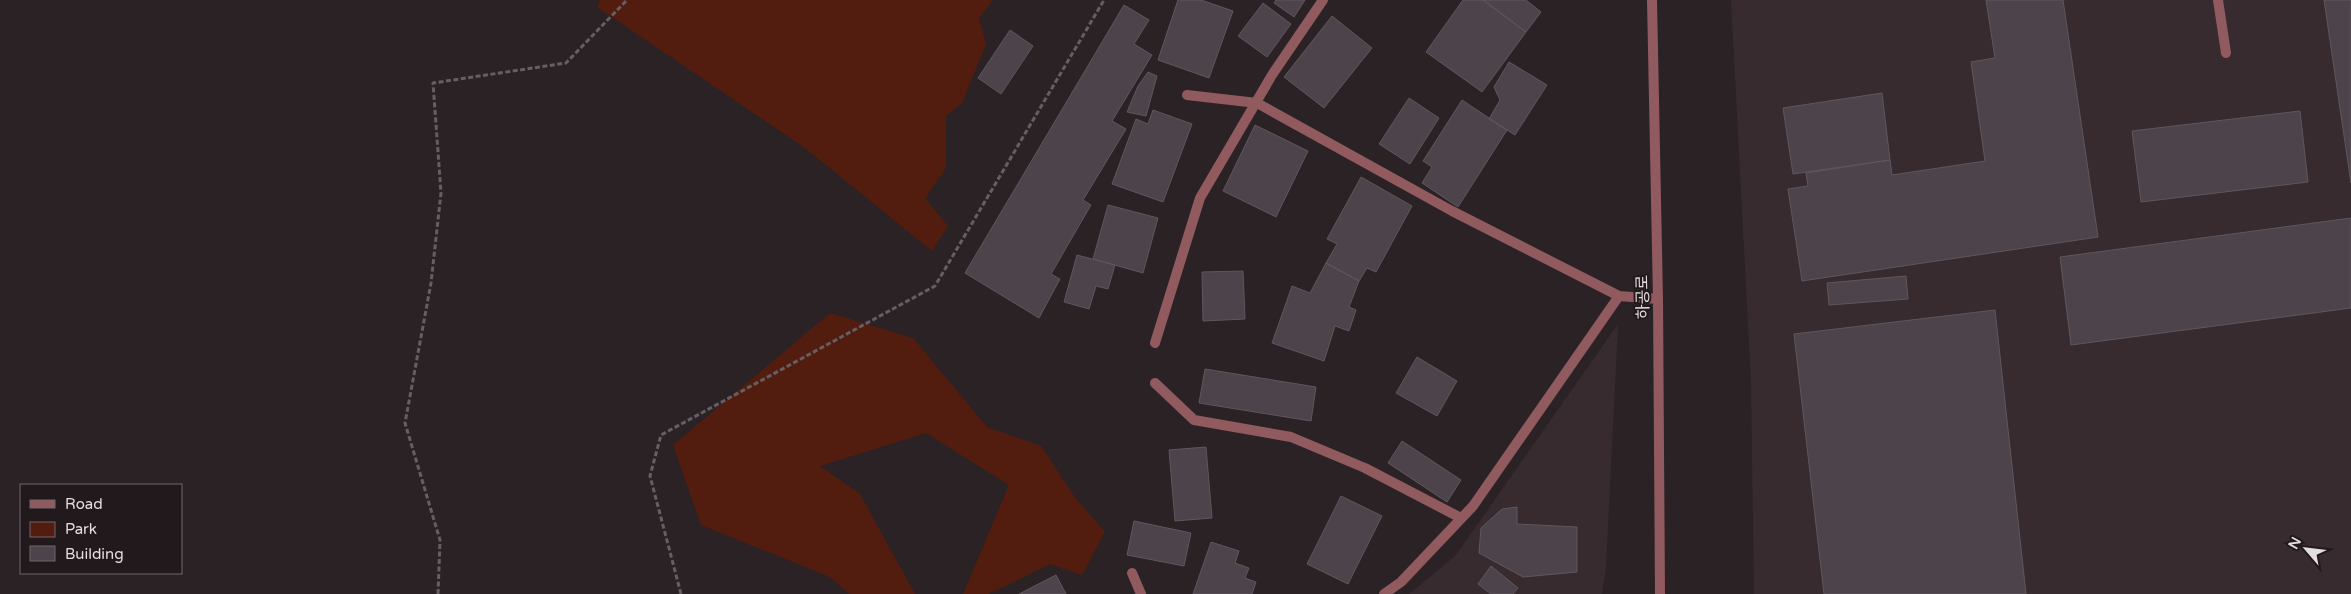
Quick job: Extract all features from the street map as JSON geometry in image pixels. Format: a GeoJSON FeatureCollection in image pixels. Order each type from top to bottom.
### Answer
{"type":"FeatureCollection","features":[{"type":"Feature","properties":{"kind":"street"},"geometry":{"type":"LineString","coordinates":[[1155,343],[1200,198],[1272,75],[1323,0]]}},
{"type":"Feature","properties":{"kind":"street","name":"하공로"},"geometry":{"type":"LineString","coordinates":[[1652,0],[1658,299],[1660,594]]}},
{"type":"Feature","properties":{"kind":"street"},"geometry":{"type":"LineString","coordinates":[[2218,0],[2226,52]]}},
{"type":"Feature","properties":{"kind":"street"},"geometry":{"type":"LineString","coordinates":[[1187,95],[1257,103],[1452,211],[1619,296],[1658,299]]}},
{"type":"Feature","properties":{"kind":"street"},"geometry":{"type":"LineString","coordinates":[[1384,594],[1401,582],[1473,506],[1619,296]]}},
{"type":"Feature","properties":{"kind":"street"},"geometry":{"type":"LineString","coordinates":[[1155,382],[1194,420],[1291,437],[1365,468],[1462,518]]}},
{"type":"Feature","properties":{"kind":"street"},"geometry":{"type":"LineString","coordinates":[[1132,572],[1141,594]]}},
{"type":"Feature","properties":{"kind":"path"},"geometry":{"type":"LineString","coordinates":[[438,594],[440,540],[405,423],[431,283],[441,193],[433,83],[566,63],[627,0]]}},
{"type":"Feature","properties":{"kind":"path"},"geometry":{"type":"LineString","coordinates":[[681,594],[650,476],[662,435],[935,286],[1104,0]]}},
{"type":"Feature","properties":{"kind":"shaded area"},"geometry":{"type":"Polygon","coordinates":[[[1731,0],[2351,0],[2351,594],[1754,594],[1751,381],[1731,0]]]}},
{"type":"Feature","properties":{"kind":"shaded area"},"geometry":{"type":"Polygon","coordinates":[[[1618,324],[1606,567],[1602,594],[1409,594],[1456,555],[1618,324]]]}},
{"type":"Feature","properties":{"kind":"green space"},"geometry":{"type":"Polygon","coordinates":[[[600,0],[993,0],[979,18],[986,44],[962,103],[946,116],[946,168],[925,198],[948,226],[932,251],[805,148],[597,7],[600,0]]]}},
{"type":"Feature","properties":{"kind":"green space"},"geometry":{"type":"Polygon","coordinates":[[[830,313],[913,338],[987,427],[1041,446],[1074,496],[1105,532],[1082,575],[1050,564],[989,594],[963,594],[1009,485],[926,433],[820,466],[860,494],[915,594],[849,594],[830,577],[701,525],[673,445],[830,313]]]}},
{"type":"Feature","properties":{"kind":"building"},"geometry":{"type":"Polygon","coordinates":[[[1178,0],[1201,0],[1233,11],[1209,78],[1158,60],[1178,0]]]}},
{"type":"Feature","properties":{"kind":"building"},"geometry":{"type":"Polygon","coordinates":[[[1276,0],[1305,0],[1294,17],[1274,3],[1276,0]]]}},
{"type":"Feature","properties":{"kind":"building"},"geometry":{"type":"Polygon","coordinates":[[[1463,0],[1483,0],[1526,32],[1482,92],[1426,52],[1463,0]]]}},
{"type":"Feature","properties":{"kind":"building"},"geometry":{"type":"Polygon","coordinates":[[[1483,0],[1526,0],[1541,12],[1526,32],[1483,0]]]}},
{"type":"Feature","properties":{"kind":"building"},"geometry":{"type":"Polygon","coordinates":[[[1986,0],[2063,0],[2098,237],[1802,281],[1788,189],[1808,186],[1806,173],[1890,160],[1892,175],[1985,161],[1971,62],[1995,58],[1986,0]]]}},
{"type":"Feature","properties":{"kind":"building"},"geometry":{"type":"Polygon","coordinates":[[[2324,0],[2351,0],[2351,183],[2324,0]]]}},
{"type":"Feature","properties":{"kind":"building"},"geometry":{"type":"Polygon","coordinates":[[[1263,3],[1291,24],[1267,57],[1238,36],[1263,3]]]}},
{"type":"Feature","properties":{"kind":"building"},"geometry":{"type":"Polygon","coordinates":[[[1124,5],[1149,20],[1134,44],[1152,55],[1112,121],[1126,129],[1083,200],[1091,205],[1051,274],[1060,279],[1039,318],[965,273],[1124,5]]]}},
{"type":"Feature","properties":{"kind":"building"},"geometry":{"type":"Polygon","coordinates":[[[1332,16],[1372,48],[1324,108],[1284,77],[1332,16]]]}},
{"type":"Feature","properties":{"kind":"building"},"geometry":{"type":"Polygon","coordinates":[[[1010,30],[1033,46],[1001,94],[978,78],[1010,30]]]}},
{"type":"Feature","properties":{"kind":"building"},"geometry":{"type":"Polygon","coordinates":[[[1509,62],[1547,85],[1515,135],[1489,119],[1500,100],[1494,87],[1509,62]]]}},
{"type":"Feature","properties":{"kind":"building"},"geometry":{"type":"Polygon","coordinates":[[[1148,72],[1157,76],[1146,116],[1127,112],[1138,86],[1148,72]]]}},
{"type":"Feature","properties":{"kind":"building"},"geometry":{"type":"Polygon","coordinates":[[[1882,93],[1890,160],[1793,174],[1783,108],[1882,93]]]}},
{"type":"Feature","properties":{"kind":"building"},"geometry":{"type":"Polygon","coordinates":[[[1409,98],[1439,118],[1410,164],[1379,144],[1409,98]]]}},
{"type":"Feature","properties":{"kind":"building"},"geometry":{"type":"Polygon","coordinates":[[[1462,100],[1507,130],[1458,207],[1422,183],[1432,167],[1423,161],[1462,100]]]}},
{"type":"Feature","properties":{"kind":"building"},"geometry":{"type":"Polygon","coordinates":[[[1153,110],[1192,124],[1163,202],[1112,184],[1136,119],[1148,124],[1153,110]]]}},
{"type":"Feature","properties":{"kind":"building"},"geometry":{"type":"Polygon","coordinates":[[[2300,111],[2308,182],[2141,202],[2132,131],[2300,111]]]}},
{"type":"Feature","properties":{"kind":"building"},"geometry":{"type":"Polygon","coordinates":[[[1255,125],[1308,151],[1276,217],[1223,191],[1255,125]]]}},
{"type":"Feature","properties":{"kind":"building"},"geometry":{"type":"Polygon","coordinates":[[[1361,177],[1412,206],[1376,272],[1367,268],[1359,281],[1326,263],[1337,244],[1327,239],[1361,177]]]}},
{"type":"Feature","properties":{"kind":"building"},"geometry":{"type":"Polygon","coordinates":[[[1108,205],[1158,218],[1143,273],[1093,259],[1108,205]]]}},
{"type":"Feature","properties":{"kind":"building"},"geometry":{"type":"Polygon","coordinates":[[[2351,218],[2351,308],[2071,345],[2060,257],[2351,218]]]}},
{"type":"Feature","properties":{"kind":"building"},"geometry":{"type":"Polygon","coordinates":[[[1077,255],[1115,265],[1108,289],[1096,286],[1089,309],[1064,302],[1077,255]]]}},
{"type":"Feature","properties":{"kind":"building"},"geometry":{"type":"Polygon","coordinates":[[[1326,263],[1359,281],[1349,307],[1356,310],[1349,331],[1335,326],[1324,361],[1272,343],[1292,286],[1310,293],[1326,263]]]}},
{"type":"Feature","properties":{"kind":"building"},"geometry":{"type":"Polygon","coordinates":[[[1243,271],[1245,319],[1203,321],[1202,272],[1243,271]]]}},
{"type":"Feature","properties":{"kind":"building"},"geometry":{"type":"Polygon","coordinates":[[[1906,276],[1908,299],[1829,305],[1827,283],[1906,276]]]}},
{"type":"Feature","properties":{"kind":"building"},"geometry":{"type":"Polygon","coordinates":[[[1995,310],[2026,594],[1824,594],[1794,334],[1995,310]]]}},
{"type":"Feature","properties":{"kind":"building"},"geometry":{"type":"Polygon","coordinates":[[[1417,357],[1457,381],[1437,416],[1396,393],[1417,357]]]}},
{"type":"Feature","properties":{"kind":"building"},"geometry":{"type":"Polygon","coordinates":[[[1205,369],[1316,387],[1311,421],[1199,403],[1205,369]]]}},
{"type":"Feature","properties":{"kind":"building"},"geometry":{"type":"Polygon","coordinates":[[[1402,441],[1461,480],[1447,502],[1388,463],[1402,441]]]}},
{"type":"Feature","properties":{"kind":"building"},"geometry":{"type":"Polygon","coordinates":[[[1206,447],[1212,518],[1175,521],[1169,450],[1206,447]]]}},
{"type":"Feature","properties":{"kind":"building"},"geometry":{"type":"Polygon","coordinates":[[[1341,496],[1382,516],[1348,584],[1307,564],[1341,496]]]}},
{"type":"Feature","properties":{"kind":"building"},"geometry":{"type":"Polygon","coordinates":[[[1517,507],[1517,524],[1577,527],[1577,572],[1523,577],[1479,553],[1481,528],[1502,509],[1517,507]]]}},
{"type":"Feature","properties":{"kind":"building"},"geometry":{"type":"Polygon","coordinates":[[[1134,521],[1191,533],[1184,566],[1127,555],[1134,521]]]}},
{"type":"Feature","properties":{"kind":"building"},"geometry":{"type":"Polygon","coordinates":[[[1211,542],[1239,551],[1235,563],[1249,568],[1245,578],[1256,582],[1252,594],[1193,594],[1211,542]]]}},
{"type":"Feature","properties":{"kind":"building"},"geometry":{"type":"Polygon","coordinates":[[[1491,566],[1518,588],[1513,594],[1491,594],[1478,584],[1491,566]]]}},
{"type":"Feature","properties":{"kind":"building"},"geometry":{"type":"Polygon","coordinates":[[[1056,575],[1066,594],[1019,594],[1056,575]]]}}]}
